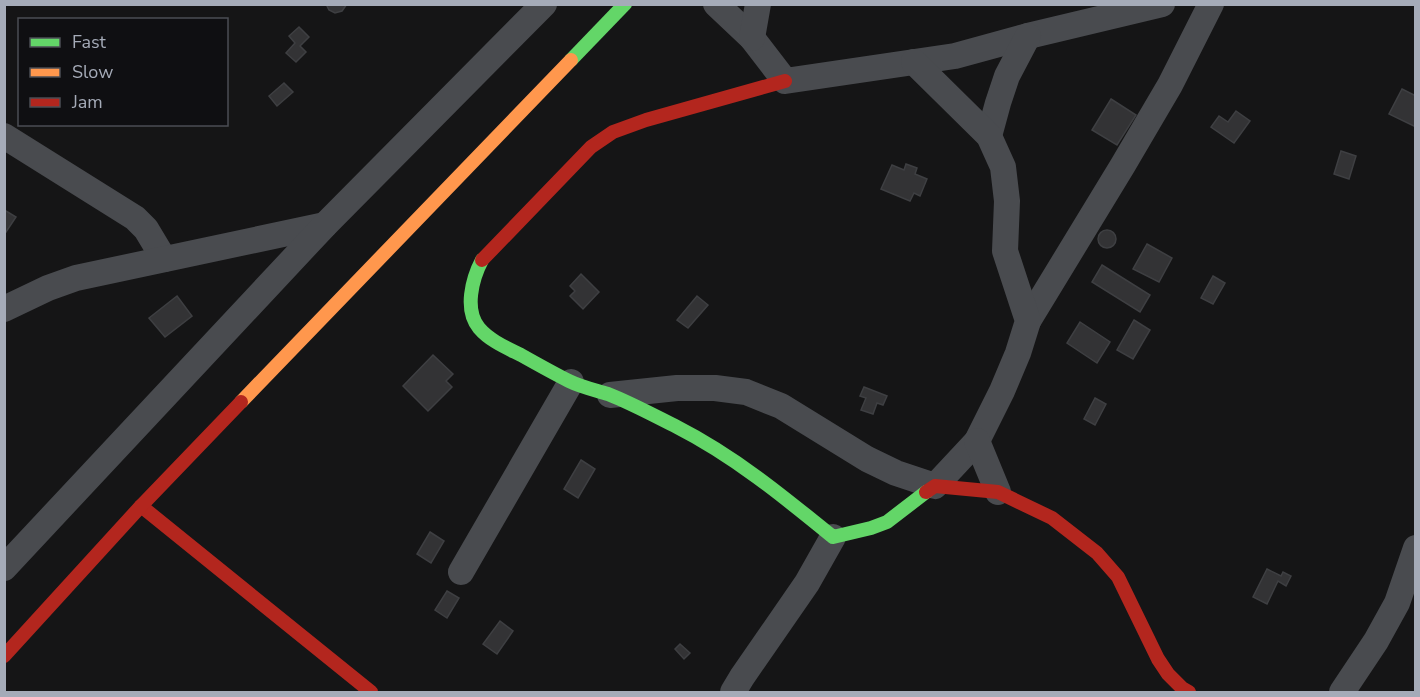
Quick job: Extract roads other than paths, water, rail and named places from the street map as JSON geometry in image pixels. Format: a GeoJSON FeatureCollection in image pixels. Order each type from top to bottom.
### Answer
{"type":"FeatureCollection","features":[{"type":"Feature","properties":{"kind":"street"},"geometry":{"type":"LineString","coordinates":[[4,568],[325,225],[544,4]]}},
{"type":"Feature","properties":{"kind":"street"},"geometry":{"type":"LineString","coordinates":[[4,656],[141,506],[625,4]]}},
{"type":"Feature","properties":{"kind":"street"},"geometry":{"type":"LineString","coordinates":[[716,4],[752,38],[785,81]]}},
{"type":"Feature","properties":{"kind":"street"},"geometry":{"type":"LineString","coordinates":[[752,38],[758,4]]}},
{"type":"Feature","properties":{"kind":"street"},"geometry":{"type":"LineString","coordinates":[[833,537],[770,486],[725,455],[679,428],[610,395],[571,382],[491,339],[479,328],[472,316],[473,282],[483,258],[591,147],[613,132],[646,120],[785,81],[955,56],[1162,4]]}},
{"type":"Feature","properties":{"kind":"street"},"geometry":{"type":"LineString","coordinates":[[733,693],[742,676],[807,583],[833,537],[887,522],[935,486],[977,441],[1002,391],[1028,321],[1170,85],[1210,4]]}},
{"type":"Feature","properties":{"kind":"street"},"geometry":{"type":"LineString","coordinates":[[989,136],[1007,76],[1028,36]]}},
{"type":"Feature","properties":{"kind":"street"},"geometry":{"type":"LineString","coordinates":[[914,62],[989,136],[1003,167],[1007,201],[1005,251],[1028,321]]}},
{"type":"Feature","properties":{"kind":"street"},"geometry":{"type":"LineString","coordinates":[[4,136],[135,218],[146,229],[164,259]]}},
{"type":"Feature","properties":{"kind":"street"},"geometry":{"type":"LineString","coordinates":[[4,309],[48,288],[76,278],[325,225]]}},
{"type":"Feature","properties":{"kind":"street"},"geometry":{"type":"LineString","coordinates":[[461,572],[571,382]]}},
{"type":"Feature","properties":{"kind":"street"},"geometry":{"type":"LineString","coordinates":[[610,395],[677,388],[714,388],[746,392],[781,406],[867,459],[896,473],[935,486],[998,492],[1052,518],[1097,553],[1118,578],[1168,674],[1189,693]]}},
{"type":"Feature","properties":{"kind":"street"},"geometry":{"type":"LineString","coordinates":[[977,441],[998,492]]}},
{"type":"Feature","properties":{"kind":"street"},"geometry":{"type":"LineString","coordinates":[[141,506],[360,690]]}},
{"type":"Feature","properties":{"kind":"street"},"geometry":{"type":"LineString","coordinates":[[1342,693],[1376,641],[1397,603],[1416,548]]}}]}
